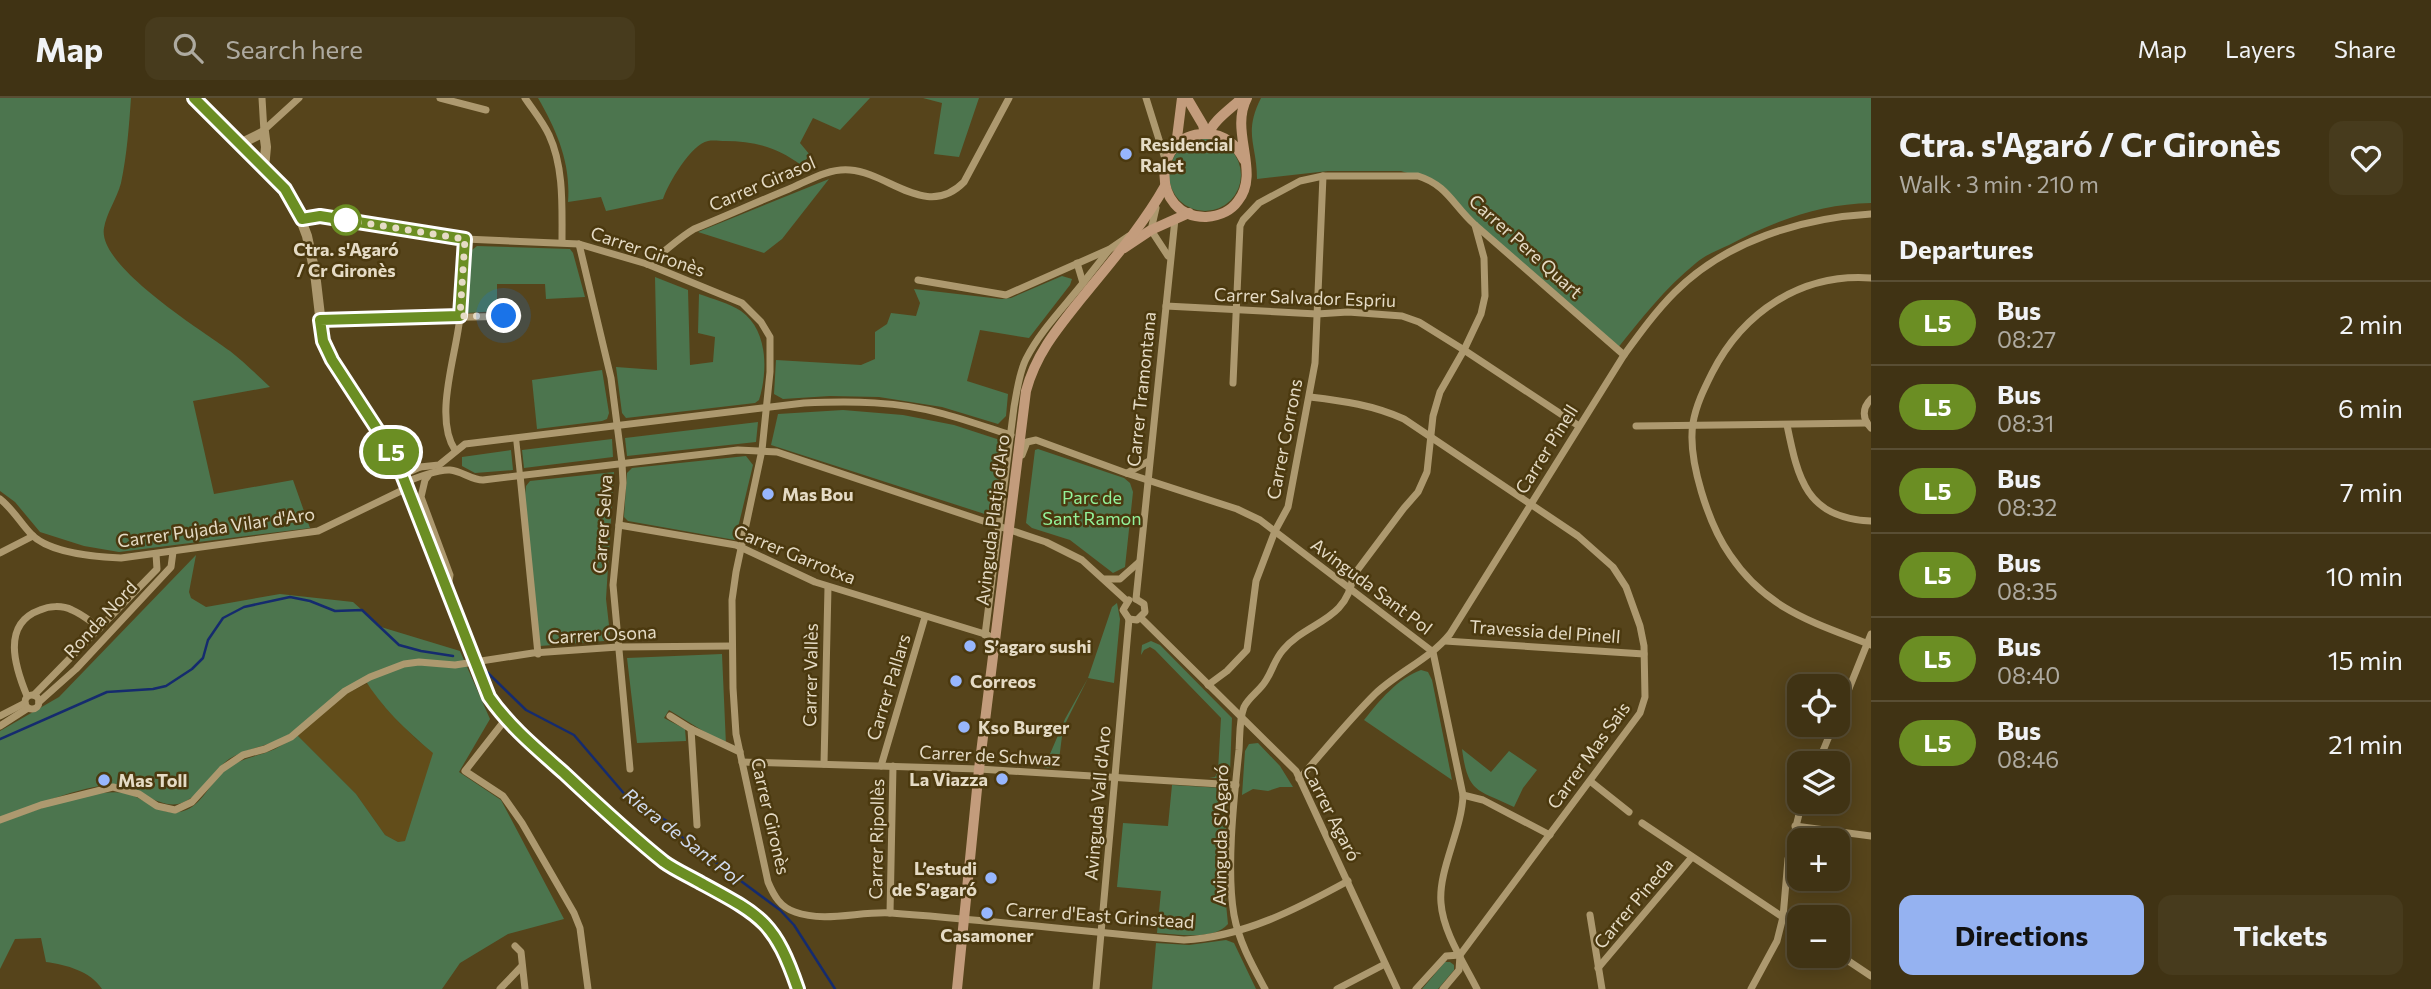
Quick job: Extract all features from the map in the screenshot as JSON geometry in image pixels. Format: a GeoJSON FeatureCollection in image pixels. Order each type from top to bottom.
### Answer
{"type":"FeatureCollection","features":[{"type":"Feature","properties":{"kind":"main road"},"geometry":{"type":"LineString","coordinates":[[1184,98],[1198,116],[1207,134]]}},
{"type":"Feature","properties":{"kind":"main road"},"geometry":{"type":"LineString","coordinates":[[1184,98],[1175,147],[1166,162],[1165,186],[1173,202],[1189,213],[1211,216],[1223,213],[1234,205],[1247,182],[1241,136],[1241,109],[1248,98]]}},
{"type":"Feature","properties":{"kind":"main road"},"geometry":{"type":"LineString","coordinates":[[1207,134],[1213,123],[1242,98]]}},
{"type":"Feature","properties":{"kind":"main road"},"geometry":{"type":"LineString","coordinates":[[1198,116],[1224,116]]}},
{"type":"Feature","properties":{"kind":"main road"},"geometry":{"type":"LineString","coordinates":[[1175,147],[1190,136],[1207,134],[1230,142],[1244,160]]}},
{"type":"Feature","properties":{"kind":"main road","name":"Avinguda Platja d'Aro"},"geometry":{"type":"LineString","coordinates":[[957,989],[991,636],[1004,527],[1012,492],[1026,391],[1037,359],[1048,340],[1115,250],[1132,238],[1165,186]]}},
{"type":"Feature","properties":{"kind":"main road"},"geometry":{"type":"LineString","coordinates":[[1132,238],[1189,213]]}},
{"type":"Feature","properties":{"kind":"street"},"geometry":{"type":"LineString","coordinates":[[194,98],[285,189],[302,219],[315,273],[323,341],[332,360],[394,458],[489,697],[505,719],[621,826],[667,864],[742,905],[760,918],[776,936],[798,989]]}},
{"type":"Feature","properties":{"kind":"street"},"geometry":{"type":"LineString","coordinates":[[262,98],[266,147],[264,168]]}},
{"type":"Feature","properties":{"kind":"street"},"geometry":{"type":"LineString","coordinates":[[247,151],[252,139],[299,98]]}},
{"type":"Feature","properties":{"kind":"street"},"geometry":{"type":"LineString","coordinates":[[440,98],[486,110]]}},
{"type":"Feature","properties":{"kind":"street"},"geometry":{"type":"LineString","coordinates":[[525,98],[549,134],[556,154],[560,179],[562,242]]}},
{"type":"Feature","properties":{"kind":"street","name":"Carrer Girasol"},"geometry":{"type":"LineString","coordinates":[[647,264],[660,256],[675,240],[694,229],[836,170],[863,173],[899,189],[923,195],[940,197],[953,193],[964,182],[1009,98]]}},
{"type":"Feature","properties":{"kind":"street"},"geometry":{"type":"LineString","coordinates":[[1146,98],[1166,162]]}},
{"type":"Feature","properties":{"kind":"street"},"geometry":{"type":"LineString","coordinates":[[1157,139],[1164,145],[1175,147]]}},
{"type":"Feature","properties":{"kind":"street"},"geometry":{"type":"LineString","coordinates":[[247,151],[266,147]]}},
{"type":"Feature","properties":{"kind":"street","name":"Carrer Pere Quart"},"geometry":{"type":"LineString","coordinates":[[1233,383],[1240,226],[1259,203],[1300,181],[1323,176],[1418,176],[1441,187],[1475,225],[1624,355]]}},
{"type":"Feature","properties":{"kind":"street","name":"Carrer Corrons"},"geometry":{"type":"LineString","coordinates":[[1208,685],[1227,671],[1247,650],[1256,582],[1275,531],[1288,508],[1315,363],[1323,176]]}},
{"type":"Feature","properties":{"kind":"street"},"geometry":{"type":"LineString","coordinates":[[1159,197],[1151,220],[1151,230],[1167,252],[1170,264]]}},
{"type":"Feature","properties":{"kind":"street","name":"Carrer Pinell"},"geometry":{"type":"LineString","coordinates":[[1299,779],[1375,694],[1445,641],[1624,355],[1676,290],[1722,256],[1783,229],[1819,220],[1871,214]]}},
{"type":"Feature","properties":{"kind":"street","name":"Carrer Gironès"},"geometry":{"type":"LineString","coordinates":[[302,219],[320,216],[465,239],[579,244],[647,264],[742,303],[761,322],[770,337],[772,354],[762,450],[732,600],[733,688],[740,752],[768,882],[782,905],[794,912],[822,917],[890,913],[963,920]]}},
{"type":"Feature","properties":{"kind":"street","name":"Carrer Tramontana"},"geometry":{"type":"LineString","coordinates":[[1136,598],[1175,219]]}},
{"type":"Feature","properties":{"kind":"street"},"geometry":{"type":"LineString","coordinates":[[1241,718],[1249,699],[1269,677],[1281,652],[1334,614],[1351,589],[1353,576],[1418,492],[1427,472],[1440,392],[1481,314],[1485,296],[1483,258],[1475,225]]}},
{"type":"Feature","properties":{"kind":"street"},"geometry":{"type":"LineString","coordinates":[[1132,238],[1159,240]]}},
{"type":"Feature","properties":{"kind":"street"},"geometry":{"type":"LineString","coordinates":[[456,450],[450,442],[445,396],[460,316],[465,239]]}},
{"type":"Feature","properties":{"kind":"street","name":"Carrer Selva"},"geometry":{"type":"LineString","coordinates":[[579,244],[611,378],[622,463],[623,483],[613,585],[630,769]]}},
{"type":"Feature","properties":{"kind":"street"},"geometry":{"type":"LineString","coordinates":[[918,280],[1006,295],[1077,263],[1115,250]]}},
{"type":"Feature","properties":{"kind":"street"},"geometry":{"type":"LineString","coordinates":[[1004,527],[1011,435],[1025,361],[1048,326],[1083,283],[1115,250]]}},
{"type":"Feature","properties":{"kind":"street"},"geometry":{"type":"LineString","coordinates":[[1077,263],[1083,283]]}},
{"type":"Feature","properties":{"kind":"street"},"geometry":{"type":"LineString","coordinates":[[1869,644],[1806,621],[1783,608],[1763,592],[1729,555],[1704,500],[1695,463],[1693,425],[1701,394],[1717,363],[1732,339],[1766,306],[1822,283],[1857,277],[1871,278]]}},
{"type":"Feature","properties":{"kind":"street","name":"Carrer Salvador Espriu"},"geometry":{"type":"LineString","coordinates":[[1166,306],[1402,316],[1419,322],[1579,426]]}},
{"type":"Feature","properties":{"kind":"street"},"geometry":{"type":"LineString","coordinates":[[320,320],[518,316]]}},
{"type":"Feature","properties":{"kind":"street","name":"Carrer Mas Sais"},"geometry":{"type":"LineString","coordinates":[[1310,397],[1359,402],[1404,419],[1578,536],[1613,567],[1634,604],[1640,626],[1644,654],[1643,706],[1460,955],[1459,970],[1443,989]]}},
{"type":"Feature","properties":{"kind":"street"},"geometry":{"type":"LineString","coordinates":[[1636,426],[1869,426],[1864,412],[1871,399]]}},
{"type":"Feature","properties":{"kind":"street"},"geometry":{"type":"LineString","coordinates":[[394,458],[420,467],[439,465],[465,444],[766,407],[849,401],[942,413],[1011,435]]}},
{"type":"Feature","properties":{"kind":"street"},"geometry":{"type":"LineString","coordinates":[[1787,425],[1796,469],[1812,497],[1824,508],[1842,517],[1871,521]]}},
{"type":"Feature","properties":{"kind":"street"},"geometry":{"type":"LineString","coordinates":[[516,438],[538,654]]}},
{"type":"Feature","properties":{"kind":"street","name":"Avinguda Sant Pol"},"geometry":{"type":"LineString","coordinates":[[1012,492],[1018,482],[1024,447],[1030,440],[1035,440],[1237,509],[1260,520],[1433,652],[1463,795],[1463,808],[1440,901],[1443,918],[1477,989]]}},
{"type":"Feature","properties":{"kind":"street"},"geometry":{"type":"LineString","coordinates":[[405,482],[452,470],[473,480],[738,450],[762,450],[789,455],[1068,551],[1105,579],[1127,601]]}},
{"type":"Feature","properties":{"kind":"street"},"geometry":{"type":"LineString","coordinates":[[1126,473],[1149,461]]}},
{"type":"Feature","properties":{"kind":"street"},"geometry":{"type":"LineString","coordinates":[[405,482],[420,467]]}},
{"type":"Feature","properties":{"kind":"street"},"geometry":{"type":"LineString","coordinates":[[429,475],[421,497],[450,575],[447,591]]}},
{"type":"Feature","properties":{"kind":"street","name":"Carrer Pujada Vilar d'Aro"},"geometry":{"type":"LineString","coordinates":[[0,499],[38,540],[62,549],[98,557],[121,558],[318,531],[405,482]]}},
{"type":"Feature","properties":{"kind":"street","name":"Carrer Garrotxa"},"geometry":{"type":"LineString","coordinates":[[619,524],[743,548],[828,587],[991,636]]}},
{"type":"Feature","properties":{"kind":"street"},"geometry":{"type":"LineString","coordinates":[[0,553],[33,536]]}},
{"type":"Feature","properties":{"kind":"street","name":"Ronda Nord"},"geometry":{"type":"LineString","coordinates":[[0,726],[76,669],[171,567],[173,552]]}},
{"type":"Feature","properties":{"kind":"street","name":"Ronda Nord"},"geometry":{"type":"LineString","coordinates":[[0,716],[31,701],[157,569],[156,554]]}},
{"type":"Feature","properties":{"kind":"street"},"geometry":{"type":"LineString","coordinates":[[1105,579],[1120,579],[1139,563]]}},
{"type":"Feature","properties":{"kind":"street","name":"Carrer Vallès"},"geometry":{"type":"LineString","coordinates":[[824,764],[828,587]]}},
{"type":"Feature","properties":{"kind":"street"},"geometry":{"type":"LineString","coordinates":[[1136,598],[1142,601],[1145,607],[1141,618],[1129,619],[1123,610],[1127,601],[1136,598]]}},
{"type":"Feature","properties":{"kind":"street"},"geometry":{"type":"LineString","coordinates":[[31,701],[14,654],[15,635],[27,615],[49,606],[70,608],[100,628]]}},
{"type":"Feature","properties":{"kind":"street","name":"Carrer Pallars"},"geometry":{"type":"LineString","coordinates":[[881,766],[926,617]]}},
{"type":"Feature","properties":{"kind":"street","name":"Carrer Agaró"},"geometry":{"type":"LineString","coordinates":[[1141,618],[1296,771],[1397,989]]}},
{"type":"Feature","properties":{"kind":"street","name":"Avinguda Vall d'Aro"},"geometry":{"type":"LineString","coordinates":[[1096,989],[1129,619]]}},
{"type":"Feature","properties":{"kind":"street"},"geometry":{"type":"LineString","coordinates":[[1850,688],[1871,634]]}},
{"type":"Feature","properties":{"kind":"street","name":"Travessia del Pinell"},"geometry":{"type":"LineString","coordinates":[[1445,641],[1644,654]]}},
{"type":"Feature","properties":{"kind":"street","name":"Carrer Osona"},"geometry":{"type":"LineString","coordinates":[[0,820],[41,805],[113,787],[139,794],[158,806],[175,810],[192,802],[222,769],[243,755],[265,749],[291,737],[345,691],[370,677],[404,664],[419,662],[455,665],[618,647],[733,646]]}},
{"type":"Feature","properties":{"kind":"street"},"geometry":{"type":"LineString","coordinates":[[670,716],[740,752]]}},
{"type":"Feature","properties":{"kind":"street","name":"Avinguda S'Agaró"},"geometry":{"type":"LineString","coordinates":[[1241,718],[1231,873],[1234,914],[1242,946],[1265,989]]}},
{"type":"Feature","properties":{"kind":"street"},"geometry":{"type":"LineString","coordinates":[[505,719],[465,771],[503,796],[522,823],[574,913],[582,941],[588,989]]}},
{"type":"Feature","properties":{"kind":"street"},"geometry":{"type":"LineString","coordinates":[[691,729],[698,825]]}},
{"type":"Feature","properties":{"kind":"street","name":"Carrer de Schwaz"},"geometry":{"type":"LineString","coordinates":[[742,762],[979,769],[1236,785]]}},
{"type":"Feature","properties":{"kind":"street","name":"Carrer Ripollès"},"geometry":{"type":"LineString","coordinates":[[890,913],[894,766]]}},
{"type":"Feature","properties":{"kind":"street"},"geometry":{"type":"LineString","coordinates":[[1590,780],[1629,812]]}},
{"type":"Feature","properties":{"kind":"street"},"geometry":{"type":"LineString","coordinates":[[1463,795],[1483,800],[1550,835]]}},
{"type":"Feature","properties":{"kind":"street"},"geometry":{"type":"LineString","coordinates":[[1751,989],[1777,941],[1783,917],[1788,859],[1798,814]]}},
{"type":"Feature","properties":{"kind":"street"},"geometry":{"type":"LineString","coordinates":[[1642,823],[1787,920]]}},
{"type":"Feature","properties":{"kind":"street"},"geometry":{"type":"LineString","coordinates":[[1795,826],[1871,836]]}},
{"type":"Feature","properties":{"kind":"street","name":"Carrer Pineda"},"geometry":{"type":"LineString","coordinates":[[1598,968],[1692,857]]}},
{"type":"Feature","properties":{"kind":"street","name":"Carrer d'East Grinstead"},"geometry":{"type":"LineString","coordinates":[[963,920],[1184,940],[1204,939],[1255,927],[1348,881]]}},
{"type":"Feature","properties":{"kind":"street","name":"Carrer Pineda"},"geometry":{"type":"LineString","coordinates":[[1590,915],[1602,989]]}},
{"type":"Feature","properties":{"kind":"street"},"geometry":{"type":"LineString","coordinates":[[515,946],[521,952],[525,989]]}},
{"type":"Feature","properties":{"kind":"street","name":"Carrer Mas Sais"},"geometry":{"type":"LineString","coordinates":[[1416,989],[1446,956],[1460,955]]}},
{"type":"Feature","properties":{"kind":"street"},"geometry":{"type":"LineString","coordinates":[[1850,962],[1871,976]]}},
{"type":"Feature","properties":{"kind":"street"},"geometry":{"type":"LineString","coordinates":[[1337,989],[1385,964]]}},
{"type":"Feature","properties":{"kind":"street"},"geometry":{"type":"LineString","coordinates":[[500,989],[522,966]]}},
{"type":"Feature","properties":{"kind":"shaded area"},"geometry":{"type":"Polygon","coordinates":[[[368,683],[384,706],[416,739],[434,753],[405,841],[398,842],[385,835],[356,794],[297,735],[346,694],[368,683]]]}},
{"type":"Feature","properties":{"kind":"green space"},"geometry":{"type":"Polygon","coordinates":[[[0,98],[131,98],[121,183],[104,228],[106,243],[117,260],[154,296],[230,351],[270,387],[193,401],[214,494],[293,480],[310,528],[119,552],[84,546],[40,532],[15,502],[0,491],[0,98]]]}},
{"type":"Feature","properties":{"kind":"green space"},"geometry":{"type":"Polygon","coordinates":[[[538,98],[870,98],[840,130],[813,118],[800,143],[810,155],[801,165],[765,146],[746,142],[708,141],[694,149],[675,175],[663,199],[606,211],[601,197],[568,202],[565,161],[551,123],[538,98]]]}},
{"type":"Feature","properties":{"kind":"green space"},"geometry":{"type":"Polygon","coordinates":[[[923,98],[979,98],[959,157],[934,154],[942,103],[923,98]]]}},
{"type":"Feature","properties":{"kind":"green space"},"geometry":{"type":"Polygon","coordinates":[[[1261,98],[1871,98],[1871,203],[1798,215],[1763,228],[1707,255],[1664,293],[1617,349],[1464,213],[1436,182],[1401,171],[1328,171],[1257,179],[1252,130],[1261,98]]]}},
{"type":"Feature","properties":{"kind":"green space"},"geometry":{"type":"Polygon","coordinates":[[[1205,139],[1225,145],[1235,155],[1241,175],[1235,195],[1225,205],[1205,211],[1185,205],[1175,195],[1169,175],[1175,155],[1185,145],[1205,139]]]}},
{"type":"Feature","properties":{"kind":"green space"},"geometry":{"type":"Polygon","coordinates":[[[829,179],[782,239],[764,253],[698,232],[829,179]]]}},
{"type":"Feature","properties":{"kind":"green space"},"geometry":{"type":"Polygon","coordinates":[[[477,246],[570,249],[585,297],[546,299],[545,284],[497,284],[497,311],[467,313],[472,250],[477,246]]]}},
{"type":"Feature","properties":{"kind":"green space"},"geometry":{"type":"Polygon","coordinates":[[[1062,276],[1072,279],[1070,285],[1029,338],[980,330],[967,381],[1008,394],[1006,416],[998,424],[942,407],[879,397],[783,399],[774,394],[776,360],[861,365],[875,359],[875,332],[887,324],[891,313],[916,316],[920,303],[914,289],[1001,299],[1011,298],[1062,276]]]}},
{"type":"Feature","properties":{"kind":"green space"},"geometry":{"type":"Polygon","coordinates":[[[655,277],[688,290],[690,365],[713,362],[715,337],[698,333],[699,294],[731,306],[750,319],[764,352],[764,377],[759,400],[755,403],[626,418],[622,413],[616,367],[657,370],[655,277]]]}},
{"type":"Feature","properties":{"kind":"green space"},"geometry":{"type":"Polygon","coordinates":[[[602,370],[609,413],[607,419],[537,429],[532,380],[602,370]]]}},
{"type":"Feature","properties":{"kind":"green space"},"geometry":{"type":"Polygon","coordinates":[[[843,410],[903,415],[954,425],[1003,441],[994,517],[771,445],[778,414],[843,410]]]}},
{"type":"Feature","properties":{"kind":"green space"},"geometry":{"type":"Polygon","coordinates":[[[758,422],[756,442],[627,456],[625,438],[758,422]]]}},
{"type":"Feature","properties":{"kind":"green space"},"geometry":{"type":"Polygon","coordinates":[[[612,439],[613,457],[524,468],[522,450],[612,439]]]}},
{"type":"Feature","properties":{"kind":"green space"},"geometry":{"type":"Polygon","coordinates":[[[511,450],[513,470],[475,473],[462,466],[462,457],[511,450]]]}},
{"type":"Feature","properties":{"kind":"green space","name":"Parc de Sant Ramon"},"geometry":{"type":"Polygon","coordinates":[[[1035,450],[1124,478],[1130,483],[1133,492],[1125,567],[1113,573],[1070,540],[1032,528],[1026,523],[1035,450]]]}},
{"type":"Feature","properties":{"kind":"green space"},"geometry":{"type":"Polygon","coordinates":[[[746,456],[753,465],[735,540],[628,521],[624,517],[627,473],[632,468],[746,456]]]}},
{"type":"Feature","properties":{"kind":"green space"},"geometry":{"type":"Polygon","coordinates":[[[614,472],[606,599],[610,634],[604,641],[540,646],[524,504],[526,486],[530,481],[614,472]]]}},
{"type":"Feature","properties":{"kind":"green space"},"geometry":{"type":"Polygon","coordinates":[[[196,555],[189,592],[191,598],[206,607],[280,594],[353,602],[381,627],[460,651],[490,719],[459,772],[501,800],[564,919],[508,934],[460,963],[442,989],[102,989],[91,978],[77,970],[46,962],[41,938],[15,939],[0,969],[0,823],[44,807],[79,797],[111,792],[131,795],[158,809],[179,812],[198,802],[228,768],[275,749],[297,735],[356,794],[385,835],[398,842],[405,841],[433,753],[395,718],[364,678],[288,735],[229,759],[186,801],[178,804],[163,803],[113,785],[73,792],[0,817],[0,731],[59,697],[196,555]]]}},
{"type":"Feature","properties":{"kind":"green space"},"geometry":{"type":"Polygon","coordinates":[[[1117,603],[1120,619],[1114,683],[1088,678],[1112,607],[1117,603]]]}},
{"type":"Feature","properties":{"kind":"green space"},"geometry":{"type":"Polygon","coordinates":[[[1151,641],[1160,645],[1232,718],[1230,773],[1226,778],[1209,778],[1215,777],[1218,771],[1221,718],[1155,650],[1150,647],[1141,655],[1142,645],[1151,641]]]}},
{"type":"Feature","properties":{"kind":"green space"},"geometry":{"type":"Polygon","coordinates":[[[722,654],[726,745],[669,710],[664,718],[685,729],[686,741],[637,743],[627,658],[722,654]]]}},
{"type":"Feature","properties":{"kind":"green space"},"geometry":{"type":"Polygon","coordinates":[[[1421,670],[1428,672],[1432,680],[1452,780],[1364,720],[1397,684],[1421,670]]]}},
{"type":"Feature","properties":{"kind":"green space"},"geometry":{"type":"Polygon","coordinates":[[[1088,678],[1063,728],[1058,768],[1044,768],[1065,719],[1088,678]]]}},
{"type":"Feature","properties":{"kind":"green space"},"geometry":{"type":"Polygon","coordinates":[[[1258,743],[1280,766],[1293,787],[1268,791],[1253,789],[1242,795],[1245,751],[1249,744],[1258,743]]]}},
{"type":"Feature","properties":{"kind":"green space"},"geometry":{"type":"Polygon","coordinates":[[[1462,749],[1491,772],[1509,751],[1537,770],[1523,788],[1514,807],[1476,788],[1467,775],[1462,749]]]}},
{"type":"Feature","properties":{"kind":"green space"},"geometry":{"type":"Polygon","coordinates":[[[1172,785],[1222,788],[1228,794],[1223,874],[1228,924],[1214,933],[1157,933],[1161,891],[1117,887],[1123,823],[1168,826],[1172,785]]]}},
{"type":"Feature","properties":{"kind":"green space"},"geometry":{"type":"Polygon","coordinates":[[[1226,940],[1234,943],[1256,989],[1152,989],[1156,943],[1189,945],[1226,940]]]}},
{"type":"Feature","properties":{"kind":"green space"},"geometry":{"type":"Polygon","coordinates":[[[1445,962],[1454,965],[1454,970],[1438,989],[1422,989],[1445,962]]]}},
{"type":"Feature","properties":{"kind":"waterway","name":"Riera de Sant Pol"},"geometry":{"type":"LineString","coordinates":[[0,739],[107,692],[166,686],[192,669],[203,658],[208,640],[223,618],[244,607],[290,597],[310,601],[335,611],[362,610],[399,645],[453,656]]}},
{"type":"Feature","properties":{"kind":"waterway","name":"Riera de Sant Pol"},"geometry":{"type":"LineString","coordinates":[[486,671],[526,710],[574,735],[627,797],[667,821],[683,838],[780,910],[794,925],[835,989]]}},
{"type":"Feature","properties":{"kind":"bus line","name":"L5"},"geometry":{"type":"LineString","coordinates":[[194,98],[285,189],[302,219],[320,216],[465,239],[460,316],[320,320],[323,341],[332,360],[388,446],[401,472],[489,697],[505,719],[621,826],[667,864],[742,905],[760,918],[776,936],[798,989]]}},
{"type":"Feature","properties":{"kind":"place","name":"Residencial Ralet"},"geometry":{"type":"Point","coordinates":[1126,154]}},
{"type":"Feature","properties":{"kind":"place","name":"Ctra. s'Agaró / Cr Gironès"},"geometry":{"type":"Point","coordinates":[346,220]}},
{"type":"Feature","properties":{"kind":"place","name":"Mas Bou"},"geometry":{"type":"Point","coordinates":[768,494]}},
{"type":"Feature","properties":{"kind":"place","name":"S’agaro sushi"},"geometry":{"type":"Point","coordinates":[970,646]}},
{"type":"Feature","properties":{"kind":"place","name":"Correos"},"geometry":{"type":"Point","coordinates":[956,681]}},
{"type":"Feature","properties":{"kind":"place","name":"Kso Burger"},"geometry":{"type":"Point","coordinates":[964,727]}},
{"type":"Feature","properties":{"kind":"place","name":"La Viazza"},"geometry":{"type":"Point","coordinates":[1002,779]}},
{"type":"Feature","properties":{"kind":"place","name":"Mas Toll"},"geometry":{"type":"Point","coordinates":[104,780]}},
{"type":"Feature","properties":{"kind":"place","name":"L’estudi de S’agaró"},"geometry":{"type":"Point","coordinates":[991,878]}},
{"type":"Feature","properties":{"kind":"place","name":"Casamoner"},"geometry":{"type":"Point","coordinates":[987,913]}},
{"type":"Feature","properties":{"kind":"route"},"geometry":{"type":"LineString","coordinates":[[346,220],[465,239],[460,316],[504,316]]}}]}
